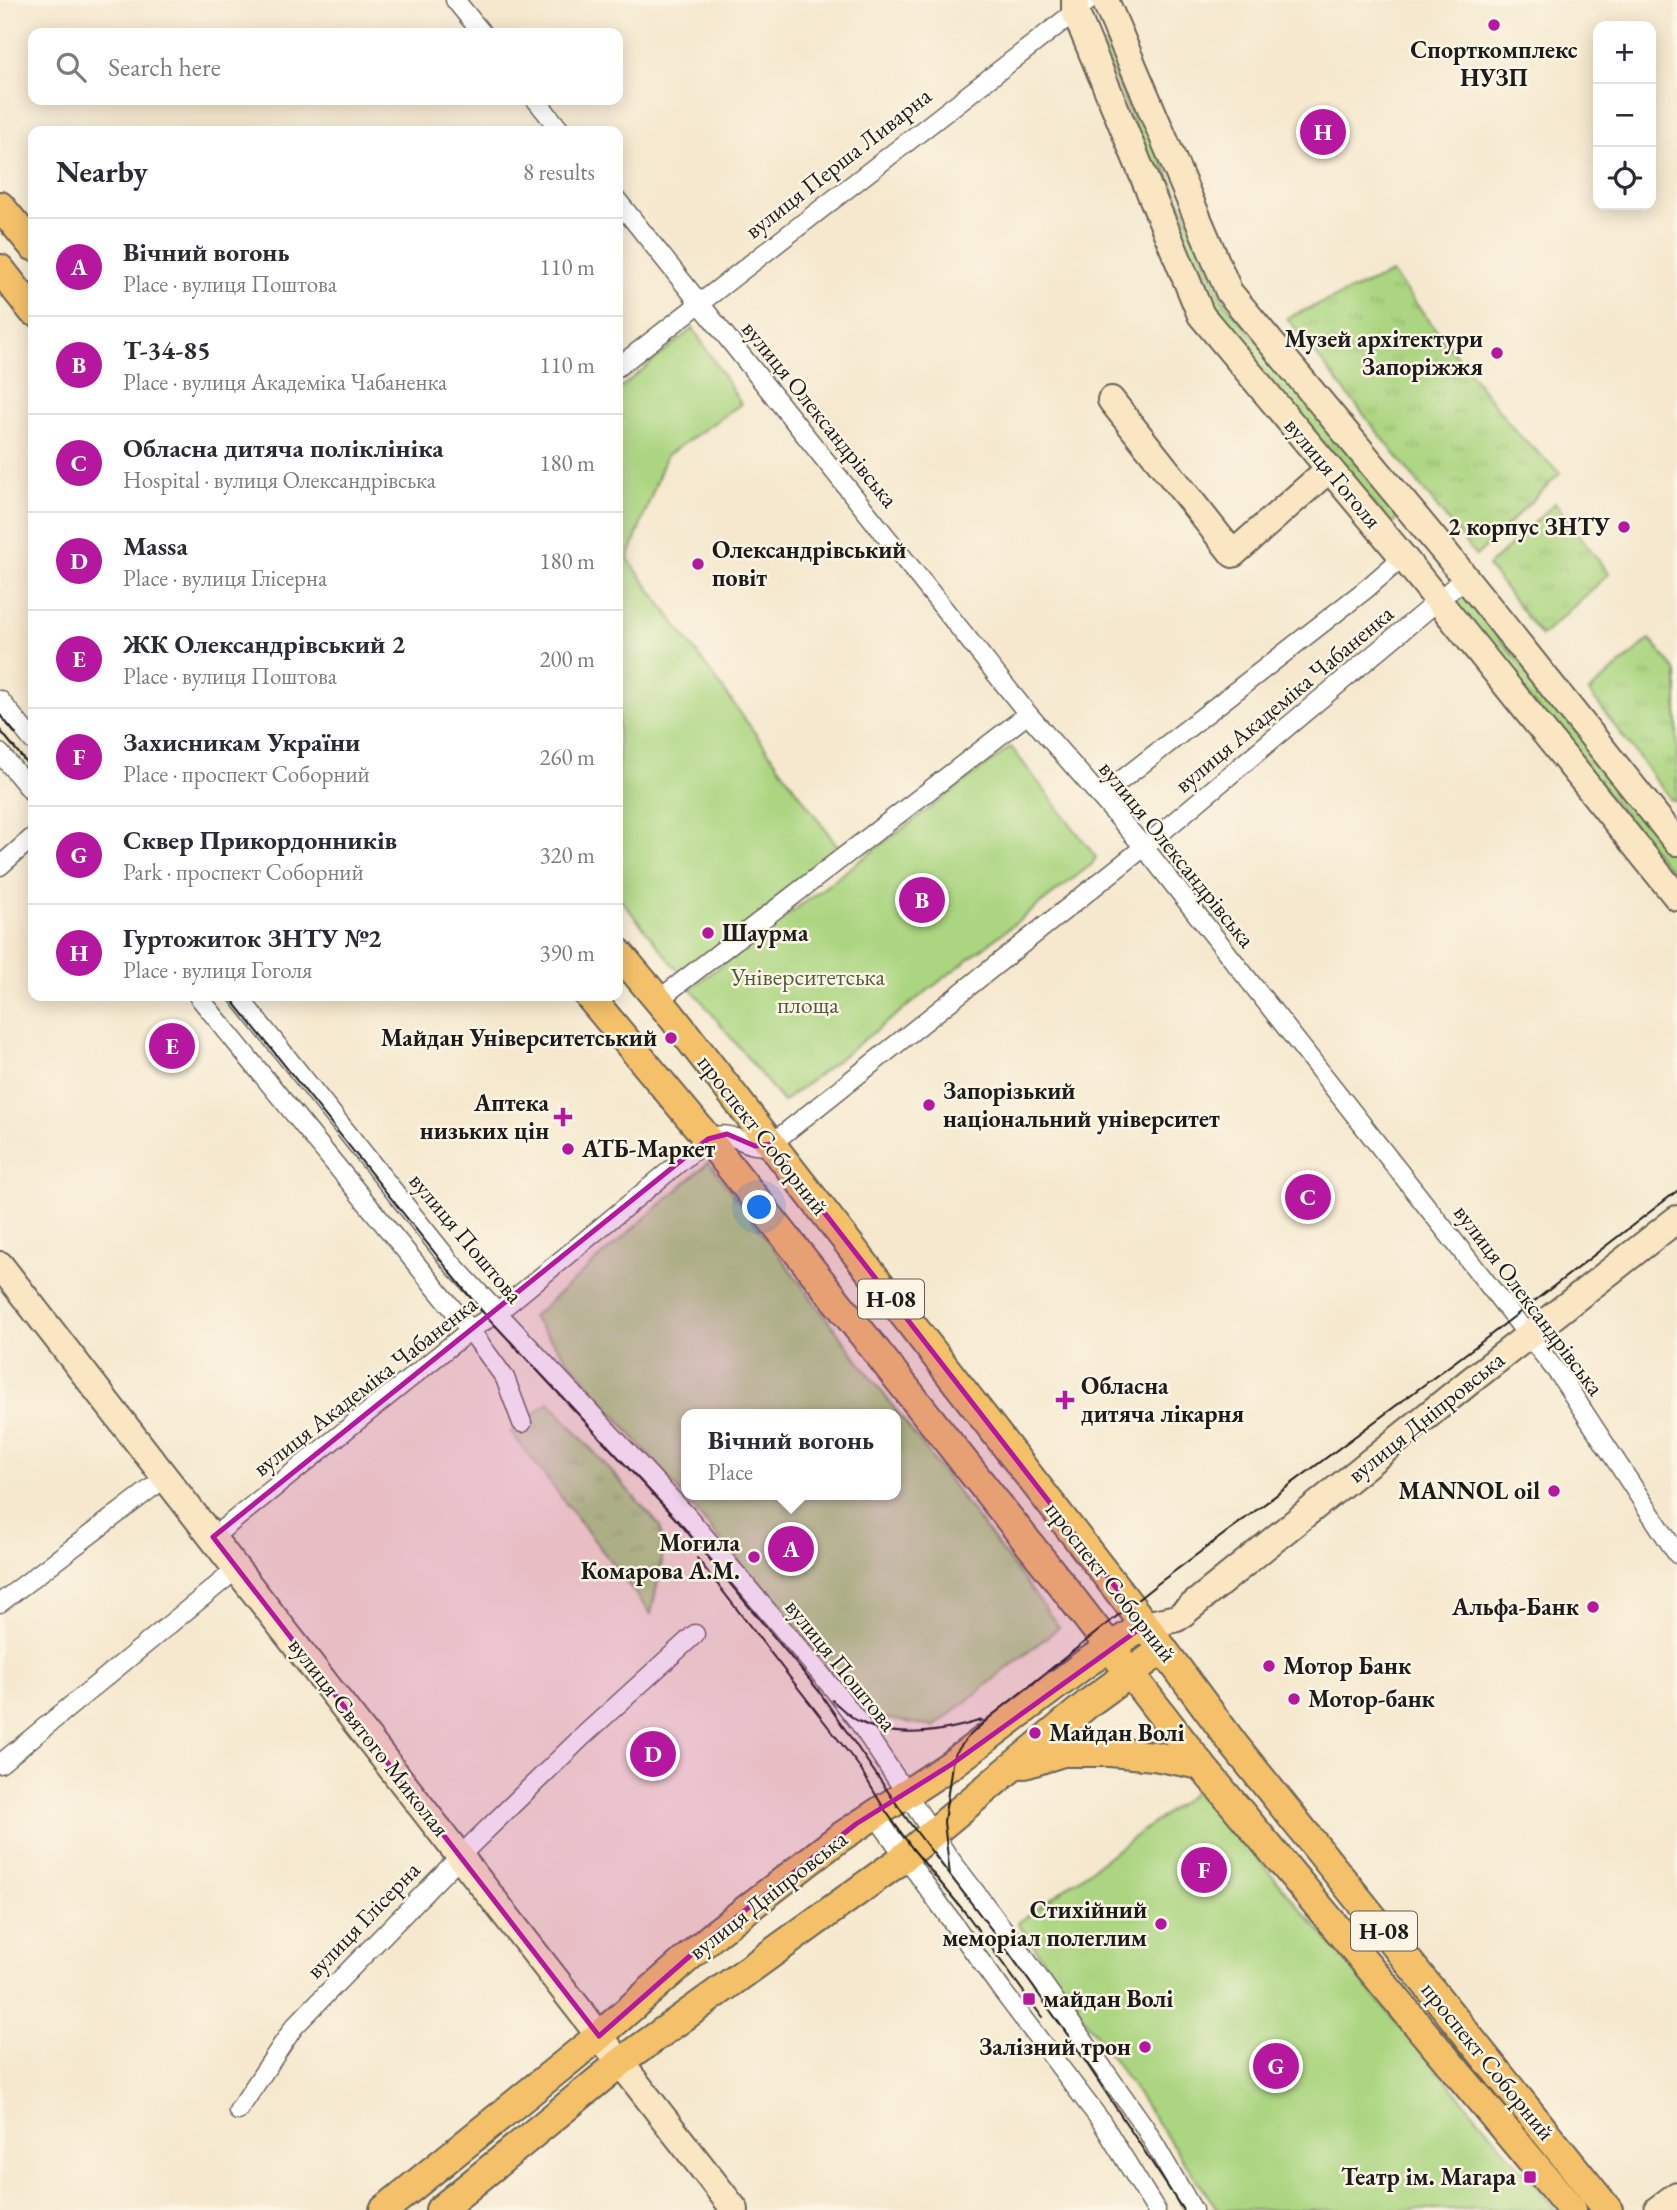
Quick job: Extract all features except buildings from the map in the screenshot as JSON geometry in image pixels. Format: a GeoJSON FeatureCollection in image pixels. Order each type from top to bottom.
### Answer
{"type":"FeatureCollection","features":[{"type":"Feature","properties":{"kind":"main road"},"geometry":{"type":"LineString","coordinates":[[0,206],[28,240]]}},
{"type":"Feature","properties":{"kind":"main road"},"geometry":{"type":"LineString","coordinates":[[0,269],[28,305]]}},
{"type":"Feature","properties":{"kind":"main road","name":"проспект Соборний"},"geometry":{"type":"LineString","coordinates":[[623,958],[1145,1625],[1235,1746],[1608,2210]]}},
{"type":"Feature","properties":{"kind":"main road","name":"проспект Соборний"},"geometry":{"type":"LineString","coordinates":[[593,1001],[708,1139],[1201,1765],[1572,2210]]}},
{"type":"Feature","properties":{"kind":"main road","name":"вулиця Дніпровська"},"geometry":{"type":"LineString","coordinates":[[384,2210],[599,2036],[716,1933],[856,1825],[908,1795],[1145,1625]]}},
{"type":"Feature","properties":{"kind":"main road","name":"вулиця Дніпровська"},"geometry":{"type":"LineString","coordinates":[[440,2210],[621,2062],[904,1855],[1090,1702],[1163,1649]]}},
{"type":"Feature","properties":{"kind":"main road"},"geometry":{"type":"LineString","coordinates":[[1013,1767],[1063,1752],[1154,1756],[1201,1765]]}},
{"type":"Feature","properties":{"kind":"street"},"geometry":{"type":"LineString","coordinates":[[455,0],[478,28]]}},
{"type":"Feature","properties":{"kind":"street","name":"вулиця Гоголя"},"geometry":{"type":"LineString","coordinates":[[1105,0],[1229,292],[1465,578],[1677,842]]}},
{"type":"Feature","properties":{"kind":"street","name":"вулиця Гоголя"},"geometry":{"type":"LineString","coordinates":[[1080,4],[1201,315],[1403,557],[1677,897]]}},
{"type":"Feature","properties":{"kind":"street","name":"вулиця Перша Ливарна"},"geometry":{"type":"LineString","coordinates":[[623,363],[1080,4]]}},
{"type":"Feature","properties":{"kind":"street"},"geometry":{"type":"LineString","coordinates":[[540,105],[557,126]]}},
{"type":"Feature","properties":{"kind":"street","name":"вулиця Олександрівська"},"geometry":{"type":"LineString","coordinates":[[623,207],[1028,715],[1144,847],[1561,1377],[1677,1554]]}},
{"type":"Feature","properties":{"kind":"street"},"geometry":{"type":"LineString","coordinates":[[1111,400],[1233,554],[1329,470]]}},
{"type":"Feature","properties":{"kind":"street","name":"вулиця Академіка Чабаненка"},"geometry":{"type":"LineString","coordinates":[[1101,796],[1403,557]]}},
{"type":"Feature","properties":{"kind":"street","name":"вулиця Академіка Чабаненка"},"geometry":{"type":"LineString","coordinates":[[771,1144],[1144,847],[1465,578]]}},
{"type":"Feature","properties":{"kind":"street"},"geometry":{"type":"LineString","coordinates":[[0,700],[28,735]]}},
{"type":"Feature","properties":{"kind":"street"},"geometry":{"type":"LineString","coordinates":[[658,1000],[1028,715]]}},
{"type":"Feature","properties":{"kind":"street"},"geometry":{"type":"LineString","coordinates":[[0,752],[28,787]]}},
{"type":"Feature","properties":{"kind":"street"},"geometry":{"type":"LineString","coordinates":[[0,866],[28,841]]}},
{"type":"Feature","properties":{"kind":"street"},"geometry":{"type":"LineString","coordinates":[[202,1001],[470,1330],[505,1378],[522,1423]]}},
{"type":"Feature","properties":{"kind":"street","name":"вулиця Поштова"},"geometry":{"type":"LineString","coordinates":[[242,1001],[453,1265],[690,1518],[835,1691],[1144,2126],[1193,2210]]}},
{"type":"Feature","properties":{"kind":"street"},"geometry":{"type":"LineString","coordinates":[[708,1139],[718,1134],[727,1134],[755,1146],[771,1144]]}},
{"type":"Feature","properties":{"kind":"street","name":"вулиця Академіка Чабаненка"},"geometry":{"type":"LineString","coordinates":[[213,1537],[470,1330],[497,1313],[708,1139]]}},
{"type":"Feature","properties":{"kind":"street","name":"вулиця Дніпровська"},"geometry":{"type":"LineString","coordinates":[[1145,1625],[1177,1618],[1677,1219]]}},
{"type":"Feature","properties":{"kind":"street","name":"вулиця Святого Миколая"},"geometry":{"type":"LineString","coordinates":[[0,1265],[735,2210]]}},
{"type":"Feature","properties":{"kind":"street"},"geometry":{"type":"LineString","coordinates":[[0,1603],[166,1477]]}},
{"type":"Feature","properties":{"kind":"street"},"geometry":{"type":"LineString","coordinates":[[0,1765],[238,1569]]}},
{"type":"Feature","properties":{"kind":"street","name":"вулиця Дніпровська"},"geometry":{"type":"LineString","coordinates":[[1163,1649],[1177,1618]]}},
{"type":"Feature","properties":{"kind":"street","name":"вулиця Глісерна"},"geometry":{"type":"LineString","coordinates":[[238,2112],[294,2027],[461,1855],[582,1737],[695,1634]]}},
{"type":"Feature","properties":{"kind":"street"},"geometry":{"type":"LineString","coordinates":[[875,1815],[1003,1992],[1101,2121],[1156,2210]]}},
{"type":"Feature","properties":{"kind":"street"},"geometry":{"type":"LineString","coordinates":[[1657,2210],[1677,2195]]}},
{"type":"Feature","properties":{"kind":"highlighted area"},"geometry":{"type":"Polygon","coordinates":[[[727,1134],[755,1146],[771,1144],[1145,1625],[952,1764],[856,1824],[716,1933],[599,2036],[213,1537],[708,1139],[727,1134]]]}},
{"type":"Feature","properties":{"kind":"green space"},"geometry":{"type":"Polygon","coordinates":[[[1111,41],[1223,300],[1401,515],[1391,525],[1211,307],[1104,53],[1105,44],[1111,41]]]}},
{"type":"Feature","properties":{"kind":"green space"},"geometry":{"type":"Polygon","coordinates":[[[1392,273],[1517,433],[1560,473],[1476,556],[1287,318],[1392,273]]]}},
{"type":"Feature","properties":{"kind":"green space"},"geometry":{"type":"Polygon","coordinates":[[[693,328],[741,404],[666,456],[628,559],[844,855],[684,978],[623,902],[623,386],[693,328]]]}},
{"type":"Feature","properties":{"kind":"green space"},"geometry":{"type":"Polygon","coordinates":[[[1555,503],[1609,574],[1541,636],[1488,566],[1555,503]]]}},
{"type":"Feature","properties":{"kind":"green space"},"geometry":{"type":"Polygon","coordinates":[[[1464,594],[1677,855],[1677,879],[1452,604],[1464,594]]]}},
{"type":"Feature","properties":{"kind":"green space"},"geometry":{"type":"Polygon","coordinates":[[[1650,639],[1677,672],[1677,801],[1672,801],[1589,692],[1650,639]]]}},
{"type":"Feature","properties":{"kind":"green space","name":"Університетська площа"},"geometry":{"type":"Polygon","coordinates":[[[1011,747],[1096,857],[1092,864],[783,1102],[691,988],[1011,747]]]}},
{"type":"Feature","properties":{"kind":"green space"},"geometry":{"type":"Polygon","coordinates":[[[709,1162],[895,1409],[681,1409],[681,1493],[532,1317],[709,1162]]]}},
{"type":"Feature","properties":{"kind":"green space"},"geometry":{"type":"Polygon","coordinates":[[[549,1402],[660,1526],[662,1562],[651,1614],[511,1432],[549,1402]]]}},
{"type":"Feature","properties":{"kind":"green space"},"geometry":{"type":"Polygon","coordinates":[[[901,1417],[1059,1627],[934,1727],[878,1717],[816,1653],[687,1500],[901,1500],[901,1417]]]}},
{"type":"Feature","properties":{"kind":"green space"},"geometry":{"type":"Polygon","coordinates":[[[1199,1789],[1556,2210],[1218,2210],[1018,1923],[1199,1789]]]}},
{"type":"Feature","properties":{"kind":"tram line"},"geometry":{"type":"LineString","coordinates":[[0,715],[16,734]]}},
{"type":"Feature","properties":{"kind":"tram line"},"geometry":{"type":"LineString","coordinates":[[0,730],[28,765]]}},
{"type":"Feature","properties":{"kind":"tram line"},"geometry":{"type":"LineString","coordinates":[[233,1001],[479,1308],[684,1528],[818,1690],[909,1822],[1070,2038],[1183,2210]]}},
{"type":"Feature","properties":{"kind":"tram line"},"geometry":{"type":"LineString","coordinates":[[950,1875],[944,1822],[952,1764],[955,1754],[967,1738],[1156,1585],[1480,1343],[1677,1191]]}},
{"type":"Feature","properties":{"kind":"tram line"},"geometry":{"type":"LineString","coordinates":[[697,1558],[858,1765],[912,1848],[968,1916],[1042,2017]]}},
{"type":"Feature","properties":{"kind":"tram line"},"geometry":{"type":"LineString","coordinates":[[832,1700],[858,1721],[888,1731],[936,1731],[982,1720]]}},
{"type":"Feature","properties":{"kind":"place","name":"Спорткомплекс НУЗП"},"geometry":{"type":"Point","coordinates":[1494,25]}},
{"type":"Feature","properties":{"kind":"place","name":"Гуртожиток ЗНТУ №2"},"geometry":{"type":"Point","coordinates":[1323,132]}},
{"type":"Feature","properties":{"kind":"place","name":"Музей архітектури Запоріжжя"},"geometry":{"type":"Point","coordinates":[1497,353]}},
{"type":"Feature","properties":{"kind":"place","name":"2 корпус ЗНТУ"},"geometry":{"type":"Point","coordinates":[1624,527]}},
{"type":"Feature","properties":{"kind":"place","name":"Олександрівський повіт"},"geometry":{"type":"Point","coordinates":[698,564]}},
{"type":"Feature","properties":{"kind":"place","name":"Т-34-85"},"geometry":{"type":"Point","coordinates":[922,900]}},
{"type":"Feature","properties":{"kind":"place","name":"Шаурма"},"geometry":{"type":"Point","coordinates":[708,933]}},
{"type":"Feature","properties":{"kind":"place","name":"Майдан Університетський"},"geometry":{"type":"Point","coordinates":[671,1038]}},
{"type":"Feature","properties":{"kind":"place","name":"ЖК Олександрівський 2"},"geometry":{"type":"Point","coordinates":[172,1046]}},
{"type":"Feature","properties":{"kind":"place","name":"Запорізький національний університет"},"geometry":{"type":"Point","coordinates":[929,1105]}},
{"type":"Feature","properties":{"kind":"place","name":"Аптека низьких цін"},"geometry":{"type":"Point","coordinates":[563,1117]}},
{"type":"Feature","properties":{"kind":"place","name":"АТБ-Маркет"},"geometry":{"type":"Point","coordinates":[568,1149]}},
{"type":"Feature","properties":{"kind":"place","name":"Обласна дитяча поліклініка"},"geometry":{"type":"Point","coordinates":[1308,1197]}},
{"type":"Feature","properties":{"kind":"place","name":"Обласна дитяча лікарня"},"geometry":{"type":"Point","coordinates":[1065,1400]}},
{"type":"Feature","properties":{"kind":"place","name":"MANNOL oil"},"geometry":{"type":"Point","coordinates":[1554,1491]}},
{"type":"Feature","properties":{"kind":"place","name":"Вічний вогонь"},"geometry":{"type":"Point","coordinates":[791,1549]}},
{"type":"Feature","properties":{"kind":"place","name":"Могила Комарова А.М."},"geometry":{"type":"Point","coordinates":[754,1557]}},
{"type":"Feature","properties":{"kind":"place","name":"Альфа-Банк"},"geometry":{"type":"Point","coordinates":[1593,1607]}},
{"type":"Feature","properties":{"kind":"place","name":"Мотор Банк"},"geometry":{"type":"Point","coordinates":[1269,1666]}},
{"type":"Feature","properties":{"kind":"place","name":"Мотор-банк"},"geometry":{"type":"Point","coordinates":[1294,1699]}},
{"type":"Feature","properties":{"kind":"place","name":"Майдан Волі"},"geometry":{"type":"Point","coordinates":[1035,1733]}},
{"type":"Feature","properties":{"kind":"place","name":"Massa"},"geometry":{"type":"Point","coordinates":[653,1754]}},
{"type":"Feature","properties":{"kind":"place","name":"Захисникам України"},"geometry":{"type":"Point","coordinates":[1204,1870]}},
{"type":"Feature","properties":{"kind":"place","name":"Стихійний меморіал полеглим"},"geometry":{"type":"Point","coordinates":[1161,1924]}},
{"type":"Feature","properties":{"kind":"place","name":"майдан Волі"},"geometry":{"type":"Point","coordinates":[1029,1999]}},
{"type":"Feature","properties":{"kind":"place","name":"Залізний трон"},"geometry":{"type":"Point","coordinates":[1145,2047]}},
{"type":"Feature","properties":{"kind":"place","name":"Сквер Прикордонників"},"geometry":{"type":"Point","coordinates":[1276,2066]}},
{"type":"Feature","properties":{"kind":"place","name":"Театр ім. Магара"},"geometry":{"type":"Point","coordinates":[1530,2177]}}]}
